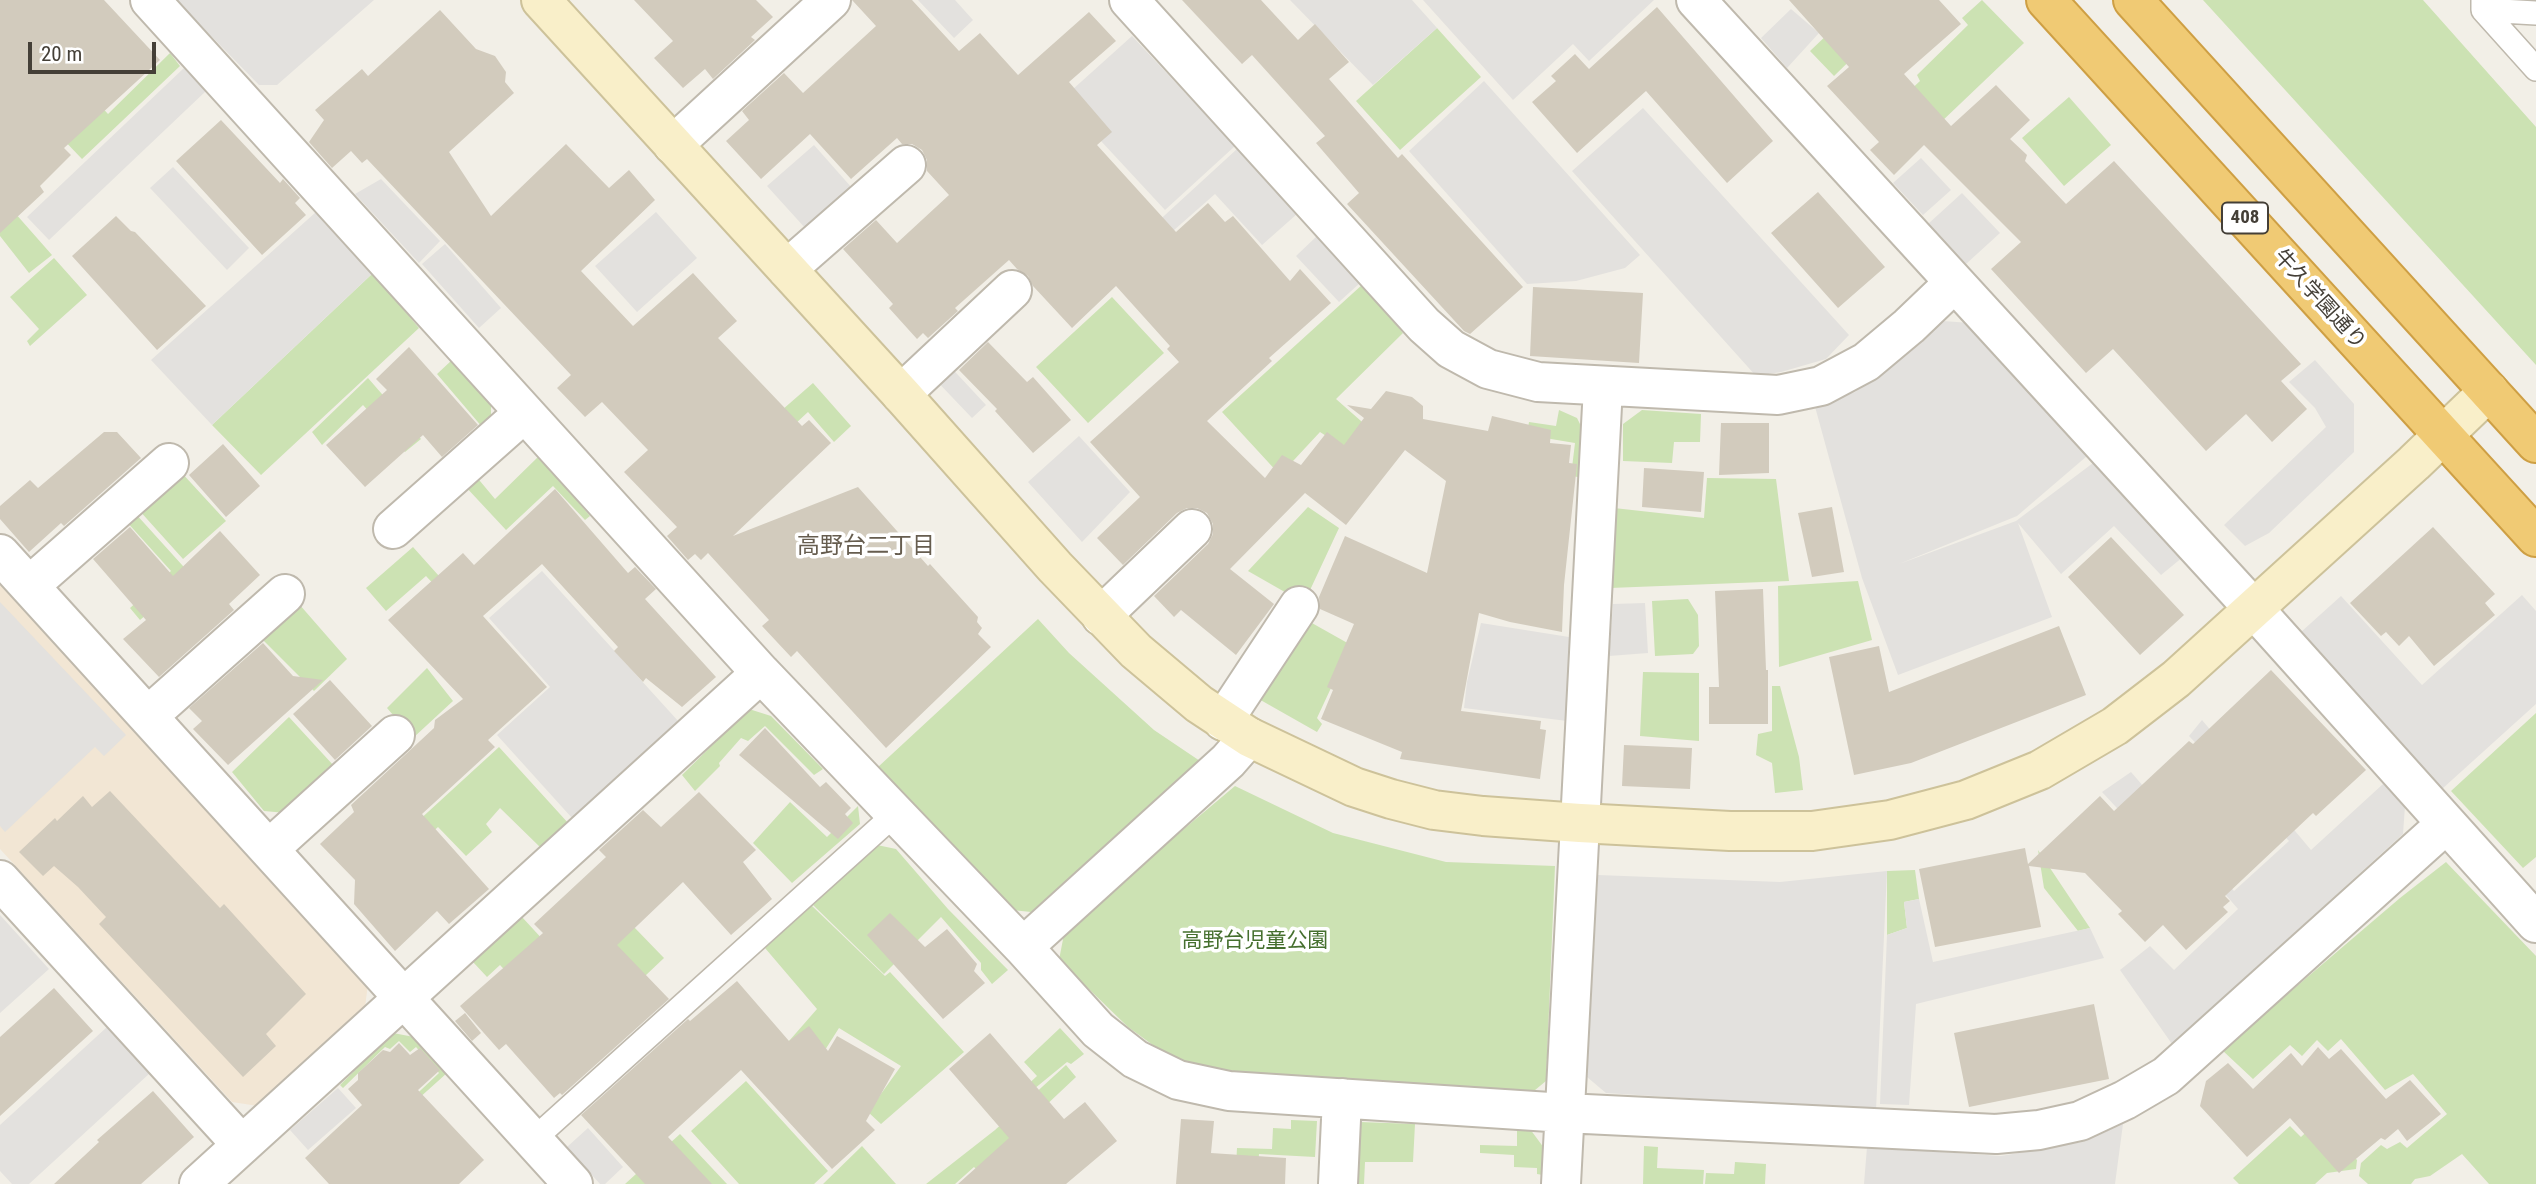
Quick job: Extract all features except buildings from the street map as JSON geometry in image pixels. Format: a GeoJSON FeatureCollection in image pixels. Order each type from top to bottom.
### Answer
{"type":"FeatureCollection","features":[{"type":"Feature","properties":{"kind":"highway","name":"牛久学園通り"},"geometry":{"type":"LineString","coordinates":[[2046,0],[2536,537]]}},
{"type":"Feature","properties":{"kind":"highway"},"geometry":{"type":"LineString","coordinates":[[2133,0],[2536,443]]}},
{"type":"Feature","properties":{"kind":"street"},"geometry":{"type":"LineString","coordinates":[[150,0],[761,673],[1023,947],[1098,1030],[1135,1059],[1178,1080],[1229,1091],[1565,1113],[1996,1134],[2039,1130],[2080,1121],[2125,1100],[2166,1076],[2446,824]]}},
{"type":"Feature","properties":{"kind":"street"},"geometry":{"type":"LineString","coordinates":[[541,0],[1055,567],[1136,651],[1170,681],[1236,729],[1354,787],[1391,800],[1434,810],[1580,823],[1730,831],[1812,831],[1889,820],[1966,800],[2040,770],[2115,726],[2176,679],[2489,391]]}},
{"type":"Feature","properties":{"kind":"street"},"geometry":{"type":"LineString","coordinates":[[673,145],[831,0]]}},
{"type":"Feature","properties":{"kind":"street"},"geometry":{"type":"LineString","coordinates":[[1129,0],[1424,325],[1451,349],[1488,369],[1538,382],[1778,395],[1821,386],[1866,362],[1954,284]]}},
{"type":"Feature","properties":{"kind":"street"},"geometry":{"type":"LineString","coordinates":[[1696,0],[2254,609],[2536,923]]}},
{"type":"Feature","properties":{"kind":"street"},"geometry":{"type":"LineString","coordinates":[[787,270],[906,165]]}},
{"type":"Feature","properties":{"kind":"street"},"geometry":{"type":"LineString","coordinates":[[901,394],[1012,290]]}},
{"type":"Feature","properties":{"kind":"street"},"geometry":{"type":"LineString","coordinates":[[1562,1184],[1603,387]]}},
{"type":"Feature","properties":{"kind":"street"},"geometry":{"type":"LineString","coordinates":[[393,529],[524,413]]}},
{"type":"Feature","properties":{"kind":"street"},"geometry":{"type":"LineString","coordinates":[[29,586],[169,463]]}},
{"type":"Feature","properties":{"kind":"street"},"geometry":{"type":"LineString","coordinates":[[1101,615],[1192,529]]}},
{"type":"Feature","properties":{"kind":"street"},"geometry":{"type":"LineString","coordinates":[[0,554],[573,1184]]}},
{"type":"Feature","properties":{"kind":"street"},"geometry":{"type":"LineString","coordinates":[[148,716],[285,594]]}},
{"type":"Feature","properties":{"kind":"street"},"geometry":{"type":"LineString","coordinates":[[1023,947],[1228,761],[1236,729],[1299,606]]}},
{"type":"Feature","properties":{"kind":"street"},"geometry":{"type":"LineString","coordinates":[[199,1184],[761,673]]}},
{"type":"Feature","properties":{"kind":"street"},"geometry":{"type":"LineString","coordinates":[[269,849],[395,735]]}},
{"type":"Feature","properties":{"kind":"street"},"geometry":{"type":"LineString","coordinates":[[0,880],[242,1145]]}},
{"type":"Feature","properties":{"kind":"street"},"geometry":{"type":"LineString","coordinates":[[1338,1184],[1342,1098]]}},
{"type":"Feature","properties":{"kind":"lane"},"geometry":{"type":"LineString","coordinates":[[2483,5],[2536,13]]}},
{"type":"Feature","properties":{"kind":"lane"},"geometry":{"type":"LineString","coordinates":[[2483,5],[2536,69]]}},
{"type":"Feature","properties":{"kind":"lane"},"geometry":{"type":"LineString","coordinates":[[533,1140],[895,814]]}},
{"type":"Feature","properties":{"kind":"shaded area"},"geometry":{"type":"Polygon","coordinates":[[[176,0],[374,0],[277,85],[259,85],[176,0]]]}},
{"type":"Feature","properties":{"kind":"shaded area"},"geometry":{"type":"Polygon","coordinates":[[[918,0],[955,0],[973,20],[954,38],[918,0]]]}},
{"type":"Feature","properties":{"kind":"shaded area"},"geometry":{"type":"Polygon","coordinates":[[[1290,0],[1412,0],[1437,28],[1373,85],[1290,0]]]}},
{"type":"Feature","properties":{"kind":"shaded area"},"geometry":{"type":"Polygon","coordinates":[[[1423,0],[1654,0],[1589,61],[1573,44],[1513,100],[1423,0]]]}},
{"type":"Feature","properties":{"kind":"shaded area"},"geometry":{"type":"Polygon","coordinates":[[[1791,9],[1819,33],[1787,68],[1761,38],[1791,9]]]}},
{"type":"Feature","properties":{"kind":"shaded area"},"geometry":{"type":"Polygon","coordinates":[[[1132,36],[1235,146],[1165,210],[1062,99],[1132,36]]]}},
{"type":"Feature","properties":{"kind":"shaded area"},"geometry":{"type":"Polygon","coordinates":[[[184,68],[206,91],[49,240],[27,217],[184,68]]]}},
{"type":"Feature","properties":{"kind":"shaded area"},"geometry":{"type":"Polygon","coordinates":[[[1484,81],[1640,255],[1625,268],[1576,281],[1527,284],[1409,151],[1484,81]]]}},
{"type":"Feature","properties":{"kind":"shaded area"},"geometry":{"type":"Polygon","coordinates":[[[1643,108],[1849,335],[1826,359],[1756,376],[1572,171],[1643,108]]]}},
{"type":"Feature","properties":{"kind":"shaded area"},"geometry":{"type":"Polygon","coordinates":[[[814,145],[852,188],[806,229],[767,186],[814,145]]]}},
{"type":"Feature","properties":{"kind":"shaded area"},"geometry":{"type":"Polygon","coordinates":[[[1237,149],[1297,214],[1262,245],[1215,194],[1165,238],[1153,226],[1237,149]]]}},
{"type":"Feature","properties":{"kind":"shaded area"},"geometry":{"type":"Polygon","coordinates":[[[1921,158],[1951,190],[1923,215],[1893,183],[1921,158]]]}},
{"type":"Feature","properties":{"kind":"shaded area"},"geometry":{"type":"Polygon","coordinates":[[[173,167],[249,248],[227,270],[150,188],[173,167]]]}},
{"type":"Feature","properties":{"kind":"shaded area"},"geometry":{"type":"Polygon","coordinates":[[[381,179],[440,241],[419,263],[355,194],[381,179]]]}},
{"type":"Feature","properties":{"kind":"shaded area"},"geometry":{"type":"Polygon","coordinates":[[[1962,193],[2000,233],[1966,264],[1928,224],[1962,193]]]}},
{"type":"Feature","properties":{"kind":"shaded area"},"geometry":{"type":"Polygon","coordinates":[[[316,212],[373,273],[212,425],[151,360],[316,212]]]}},
{"type":"Feature","properties":{"kind":"shaded area"},"geometry":{"type":"Polygon","coordinates":[[[656,212],[697,258],[637,312],[595,266],[656,212]]]}},
{"type":"Feature","properties":{"kind":"shaded area"},"geometry":{"type":"Polygon","coordinates":[[[1317,236],[1360,283],[1339,302],[1296,256],[1317,236]]]}},
{"type":"Feature","properties":{"kind":"shaded area"},"geometry":{"type":"Polygon","coordinates":[[[445,244],[501,308],[479,328],[422,264],[445,244]]]}},
{"type":"Feature","properties":{"kind":"shaded area"},"geometry":{"type":"Polygon","coordinates":[[[1942,321],[1971,323],[2087,456],[2017,516],[1899,564],[2016,521],[2093,463],[2183,557],[2161,575],[2114,526],[2061,574],[2018,523],[2052,617],[1898,675],[1862,578],[1814,403],[1855,392],[1882,373],[1942,321]]]}},
{"type":"Feature","properties":{"kind":"shaded area"},"geometry":{"type":"Polygon","coordinates":[[[2315,360],[2354,404],[2354,452],[2269,533],[2245,546],[2224,525],[2326,427],[2315,408],[2289,382],[2315,360]]]}},
{"type":"Feature","properties":{"kind":"shaded area"},"geometry":{"type":"Polygon","coordinates":[[[945,361],[986,405],[972,418],[930,374],[945,361]]]}},
{"type":"Feature","properties":{"kind":"shaded area"},"geometry":{"type":"Polygon","coordinates":[[[1079,436],[1130,492],[1082,542],[1028,482],[1079,436]]]}},
{"type":"Feature","properties":{"kind":"shaded area"},"geometry":{"type":"Polygon","coordinates":[[[542,571],[679,722],[572,818],[497,735],[550,687],[489,618],[542,571]]]}},
{"type":"Feature","properties":{"kind":"shaded area"},"geometry":{"type":"Polygon","coordinates":[[[0,579],[368,983],[365,1008],[258,1106],[232,1102],[0,849],[0,579]]]}},
{"type":"Feature","properties":{"kind":"shaded area"},"geometry":{"type":"Polygon","coordinates":[[[2522,595],[2536,611],[2536,704],[2442,789],[2301,632],[2341,596],[2422,685],[2522,595]]]}},
{"type":"Feature","properties":{"kind":"shaded area"},"geometry":{"type":"Polygon","coordinates":[[[0,602],[126,735],[104,756],[95,747],[5,832],[0,826],[0,602]]]}},
{"type":"Feature","properties":{"kind":"shaded area"},"geometry":{"type":"Polygon","coordinates":[[[1645,603],[1648,653],[1609,656],[1613,604],[1645,603]]]}},
{"type":"Feature","properties":{"kind":"shaded area"},"geometry":{"type":"Polygon","coordinates":[[[1481,623],[1569,637],[1567,721],[1464,708],[1467,682],[1481,623]]]}},
{"type":"Feature","properties":{"kind":"shaded area"},"geometry":{"type":"Polygon","coordinates":[[[2202,720],[2311,850],[2383,784],[2405,806],[2403,834],[2172,1044],[2120,970],[2150,946],[2174,970],[2238,909],[2212,879],[2196,893],[2102,792],[2131,772],[2234,891],[2289,841],[2189,736],[2202,720]]]}},
{"type":"Feature","properties":{"kind":"shaded area"},"geometry":{"type":"Polygon","coordinates":[[[1887,871],[1876,1110],[1606,1093],[1587,1077],[1598,875],[1780,882],[1887,871]]]}},
{"type":"Feature","properties":{"kind":"shaded area"},"geometry":{"type":"Polygon","coordinates":[[[1919,899],[1933,962],[2090,928],[2104,958],[1916,1004],[1909,1105],[1880,1104],[1887,935],[1907,928],[1904,902],[1919,899]]]}},
{"type":"Feature","properties":{"kind":"shaded area"},"geometry":{"type":"Polygon","coordinates":[[[0,915],[49,969],[0,1013],[0,915]]]}},
{"type":"Feature","properties":{"kind":"shaded area"},"geometry":{"type":"Polygon","coordinates":[[[107,1027],[150,1073],[29,1184],[12,1184],[0,1171],[0,1125],[107,1027]]]}},
{"type":"Feature","properties":{"kind":"shaded area"},"geometry":{"type":"Polygon","coordinates":[[[338,1088],[356,1108],[308,1150],[290,1130],[338,1088]]]}},
{"type":"Feature","properties":{"kind":"shaded area"},"geometry":{"type":"Polygon","coordinates":[[[2123,1124],[2115,1184],[1864,1184],[1867,1147],[2001,1156],[2082,1142],[2123,1124]]]}},
{"type":"Feature","properties":{"kind":"shaded area"},"geometry":{"type":"Polygon","coordinates":[[[588,1128],[623,1167],[605,1184],[600,1184],[567,1147],[588,1128]]]}},
{"type":"Feature","properties":{"kind":"green space"},"geometry":{"type":"Polygon","coordinates":[[[0,0],[3,0],[108,114],[170,53],[180,66],[82,159],[36,111],[0,0]]]}},
{"type":"Feature","properties":{"kind":"green space"},"geometry":{"type":"Polygon","coordinates":[[[1982,0],[2024,43],[1918,144],[1887,112],[1920,81],[1917,75],[1968,25],[1962,18],[1982,0]]]}},
{"type":"Feature","properties":{"kind":"green space"},"geometry":{"type":"Polygon","coordinates":[[[2203,0],[2423,0],[2536,127],[2536,365],[2203,0]]]}},
{"type":"Feature","properties":{"kind":"green space"},"geometry":{"type":"Polygon","coordinates":[[[1849,14],[1872,39],[1834,76],[1810,51],[1849,14]]]}},
{"type":"Feature","properties":{"kind":"green space"},"geometry":{"type":"Polygon","coordinates":[[[1437,28],[1481,77],[1400,150],[1356,101],[1437,28]]]}},
{"type":"Feature","properties":{"kind":"green space"},"geometry":{"type":"Polygon","coordinates":[[[2069,97],[2111,145],[2064,186],[2022,138],[2069,97]]]}},
{"type":"Feature","properties":{"kind":"green space"},"geometry":{"type":"Polygon","coordinates":[[[0,196],[52,255],[29,273],[0,236],[0,196]]]}},
{"type":"Feature","properties":{"kind":"green space"},"geometry":{"type":"Polygon","coordinates":[[[54,258],[87,295],[30,346],[27,341],[39,329],[10,297],[54,258]]]}},
{"type":"Feature","properties":{"kind":"green space"},"geometry":{"type":"Polygon","coordinates":[[[373,273],[419,328],[261,475],[212,425],[373,273]]]}},
{"type":"Feature","properties":{"kind":"green space"},"geometry":{"type":"Polygon","coordinates":[[[1363,284],[1403,333],[1336,399],[1378,436],[1359,457],[1320,432],[1280,475],[1222,412],[1363,284]]]}},
{"type":"Feature","properties":{"kind":"green space"},"geometry":{"type":"Polygon","coordinates":[[[1112,297],[1164,353],[1088,423],[1036,367],[1112,297]]]}},
{"type":"Feature","properties":{"kind":"green space"},"geometry":{"type":"Polygon","coordinates":[[[452,360],[491,405],[491,420],[483,428],[437,374],[452,360]]]}},
{"type":"Feature","properties":{"kind":"green space"},"geometry":{"type":"Polygon","coordinates":[[[368,378],[421,439],[405,452],[363,405],[322,445],[312,432],[368,378]]]}},
{"type":"Feature","properties":{"kind":"green space"},"geometry":{"type":"Polygon","coordinates":[[[813,383],[851,426],[834,442],[808,412],[795,424],[782,410],[813,383]]]}},
{"type":"Feature","properties":{"kind":"green space"},"geometry":{"type":"Polygon","coordinates":[[[1559,410],[1577,418],[1582,428],[1578,477],[1571,476],[1575,443],[1527,435],[1529,422],[1556,426],[1559,410]]]}},
{"type":"Feature","properties":{"kind":"green space"},"geometry":{"type":"Polygon","coordinates":[[[1642,410],[1701,414],[1700,442],[1674,442],[1672,463],[1623,461],[1623,424],[1642,410]]]}},
{"type":"Feature","properties":{"kind":"green space"},"geometry":{"type":"Polygon","coordinates":[[[539,456],[590,516],[585,520],[553,486],[506,530],[464,485],[475,475],[495,499],[539,456]]]}},
{"type":"Feature","properties":{"kind":"green space"},"geometry":{"type":"Polygon","coordinates":[[[180,471],[226,521],[183,559],[138,509],[180,471]]]}},
{"type":"Feature","properties":{"kind":"green space"},"geometry":{"type":"Polygon","coordinates":[[[1707,478],[1776,479],[1789,581],[1610,588],[1614,508],[1704,518],[1707,478]]]}},
{"type":"Feature","properties":{"kind":"green space"},"geometry":{"type":"Polygon","coordinates":[[[1308,507],[1339,528],[1304,603],[1248,571],[1308,507]]]}},
{"type":"Feature","properties":{"kind":"green space"},"geometry":{"type":"Polygon","coordinates":[[[135,513],[192,576],[140,620],[130,608],[171,571],[126,521],[135,513]]]}},
{"type":"Feature","properties":{"kind":"green space"},"geometry":{"type":"Polygon","coordinates":[[[413,547],[447,585],[440,591],[426,576],[386,611],[366,588],[413,547]]]}},
{"type":"Feature","properties":{"kind":"green space"},"geometry":{"type":"Polygon","coordinates":[[[1858,581],[1872,640],[1779,667],[1778,586],[1858,581]]]}},
{"type":"Feature","properties":{"kind":"green space"},"geometry":{"type":"Polygon","coordinates":[[[1688,599],[1698,615],[1699,646],[1693,654],[1655,656],[1652,601],[1688,599]]]}},
{"type":"Feature","properties":{"kind":"green space"},"geometry":{"type":"Polygon","coordinates":[[[299,604],[347,659],[314,691],[263,640],[222,676],[217,671],[299,604]]]}},
{"type":"Feature","properties":{"kind":"green space"},"geometry":{"type":"Polygon","coordinates":[[[1303,618],[1351,645],[1317,718],[1322,724],[1317,732],[1257,698],[1303,618]]]}},
{"type":"Feature","properties":{"kind":"green space"},"geometry":{"type":"Polygon","coordinates":[[[1038,619],[1069,653],[1154,730],[1200,761],[1031,912],[1012,910],[878,767],[1038,619]]]}},
{"type":"Feature","properties":{"kind":"green space"},"geometry":{"type":"Polygon","coordinates":[[[427,668],[453,701],[413,738],[387,708],[427,668]]]}},
{"type":"Feature","properties":{"kind":"green space"},"geometry":{"type":"Polygon","coordinates":[[[1643,672],[1699,673],[1699,741],[1640,736],[1643,672]]]}},
{"type":"Feature","properties":{"kind":"green space"},"geometry":{"type":"Polygon","coordinates":[[[1772,686],[1780,686],[1799,757],[1803,790],[1775,793],[1772,763],[1756,755],[1758,734],[1772,731],[1772,686]]]}},
{"type":"Feature","properties":{"kind":"green space"},"geometry":{"type":"Polygon","coordinates":[[[749,709],[771,716],[823,769],[814,775],[765,726],[748,741],[741,738],[719,763],[720,766],[695,791],[682,775],[749,709]]]}},
{"type":"Feature","properties":{"kind":"green space"},"geometry":{"type":"Polygon","coordinates":[[[2536,713],[2536,857],[2523,868],[2451,791],[2536,713]]]}},
{"type":"Feature","properties":{"kind":"green space"},"geometry":{"type":"Polygon","coordinates":[[[289,717],[334,766],[286,813],[264,811],[232,772],[289,717]]]}},
{"type":"Feature","properties":{"kind":"green space"},"geometry":{"type":"Polygon","coordinates":[[[499,747],[569,824],[542,849],[500,808],[486,824],[492,832],[466,856],[438,827],[393,868],[381,855],[499,747]]]}},
{"type":"Feature","properties":{"kind":"green space","name":"高野台児童公園"},"geometry":{"type":"Polygon","coordinates":[[[1235,786],[1333,833],[1446,862],[1555,866],[1546,1081],[1529,1095],[1220,1072],[1168,1056],[1128,1027],[1059,960],[1065,929],[1235,786]]]}},
{"type":"Feature","properties":{"kind":"green space"},"geometry":{"type":"Polygon","coordinates":[[[790,802],[827,837],[858,806],[860,824],[792,883],[753,843],[790,802]]]}},
{"type":"Feature","properties":{"kind":"green space"},"geometry":{"type":"Polygon","coordinates":[[[877,845],[896,849],[948,909],[1008,970],[992,984],[981,970],[981,963],[941,917],[884,974],[813,905],[877,845]]]}},
{"type":"Feature","properties":{"kind":"green space"},"geometry":{"type":"Polygon","coordinates":[[[2038,850],[2090,928],[2078,931],[2044,888],[2038,850]]]}},
{"type":"Feature","properties":{"kind":"green space"},"geometry":{"type":"Polygon","coordinates":[[[2446,862],[2536,956],[2536,1184],[2489,1184],[2462,1154],[2430,1176],[2415,1179],[2411,1184],[2368,1184],[2359,1176],[2361,1163],[2381,1145],[2387,1149],[2400,1142],[2407,1148],[2447,1114],[2413,1074],[2385,1090],[2341,1039],[2328,1051],[2317,1040],[2302,1056],[2290,1045],[2253,1079],[2222,1050],[2446,862]]]}},
{"type":"Feature","properties":{"kind":"green space"},"geometry":{"type":"Polygon","coordinates":[[[1915,870],[1919,899],[1904,902],[1907,928],[1887,935],[1887,871],[1915,870]]]}},
{"type":"Feature","properties":{"kind":"green space"},"geometry":{"type":"Polygon","coordinates":[[[811,905],[885,976],[890,972],[964,1052],[881,1124],[868,1112],[901,1066],[839,1028],[813,1069],[789,1041],[817,1009],[765,948],[811,905]]]}},
{"type":"Feature","properties":{"kind":"green space"},"geometry":{"type":"Polygon","coordinates":[[[522,917],[580,980],[514,980],[500,965],[487,977],[473,962],[522,917]]]}},
{"type":"Feature","properties":{"kind":"green space"},"geometry":{"type":"Polygon","coordinates":[[[633,926],[664,958],[645,976],[606,953],[633,926]]]}},
{"type":"Feature","properties":{"kind":"green space"},"geometry":{"type":"Polygon","coordinates":[[[1060,1028],[1084,1054],[1071,1064],[1067,1062],[995,1121],[992,1118],[1037,1076],[1024,1062],[1060,1028]]]}},
{"type":"Feature","properties":{"kind":"green space"},"geometry":{"type":"Polygon","coordinates":[[[393,1033],[414,1037],[447,1073],[388,1126],[386,1123],[439,1073],[416,1047],[410,1052],[399,1041],[390,1049],[385,1047],[343,1088],[340,1085],[393,1033]]]}},
{"type":"Feature","properties":{"kind":"green space"},"geometry":{"type":"Polygon","coordinates":[[[1066,1065],[1076,1077],[1007,1142],[991,1184],[974,1167],[955,1184],[926,1184],[995,1130],[1066,1065]]]}},
{"type":"Feature","properties":{"kind":"green space"},"geometry":{"type":"Polygon","coordinates":[[[746,1081],[828,1171],[814,1184],[739,1184],[691,1131],[746,1081]]]}},
{"type":"Feature","properties":{"kind":"green space"},"geometry":{"type":"Polygon","coordinates":[[[1291,1120],[1317,1121],[1315,1157],[1259,1154],[1257,1184],[1235,1184],[1237,1148],[1272,1149],[1273,1128],[1291,1129],[1291,1120]]]}},
{"type":"Feature","properties":{"kind":"green space"},"geometry":{"type":"Polygon","coordinates":[[[2318,1121],[2357,1160],[2356,1169],[2327,1173],[2315,1184],[2239,1184],[2233,1178],[2290,1126],[2301,1137],[2318,1121]]]}},
{"type":"Feature","properties":{"kind":"green space"},"geometry":{"type":"Polygon","coordinates":[[[1360,1122],[1415,1124],[1413,1162],[1365,1162],[1364,1184],[1357,1184],[1360,1122]]]}},
{"type":"Feature","properties":{"kind":"green space"},"geometry":{"type":"Polygon","coordinates":[[[1517,1129],[1530,1129],[1544,1148],[1543,1175],[1537,1174],[1537,1168],[1514,1167],[1514,1155],[1480,1153],[1480,1145],[1517,1146],[1517,1129]]]}},
{"type":"Feature","properties":{"kind":"green space"},"geometry":{"type":"Polygon","coordinates":[[[680,1134],[727,1184],[625,1184],[680,1134]]]}},
{"type":"Feature","properties":{"kind":"green space"},"geometry":{"type":"Polygon","coordinates":[[[862,1146],[896,1184],[823,1184],[862,1146]]]}},
{"type":"Feature","properties":{"kind":"green space"},"geometry":{"type":"Polygon","coordinates":[[[1644,1146],[1658,1147],[1657,1168],[1704,1170],[1703,1184],[1643,1184],[1644,1146]]]}},
{"type":"Feature","properties":{"kind":"green space"},"geometry":{"type":"Polygon","coordinates":[[[1735,1162],[1766,1164],[1765,1184],[1705,1184],[1706,1173],[1734,1174],[1735,1162]]]}},
{"type":"Feature","properties":{"kind":"district","name":"高野台二丁目"},"geometry":{"type":"Point","coordinates":[866,547]}}]}
